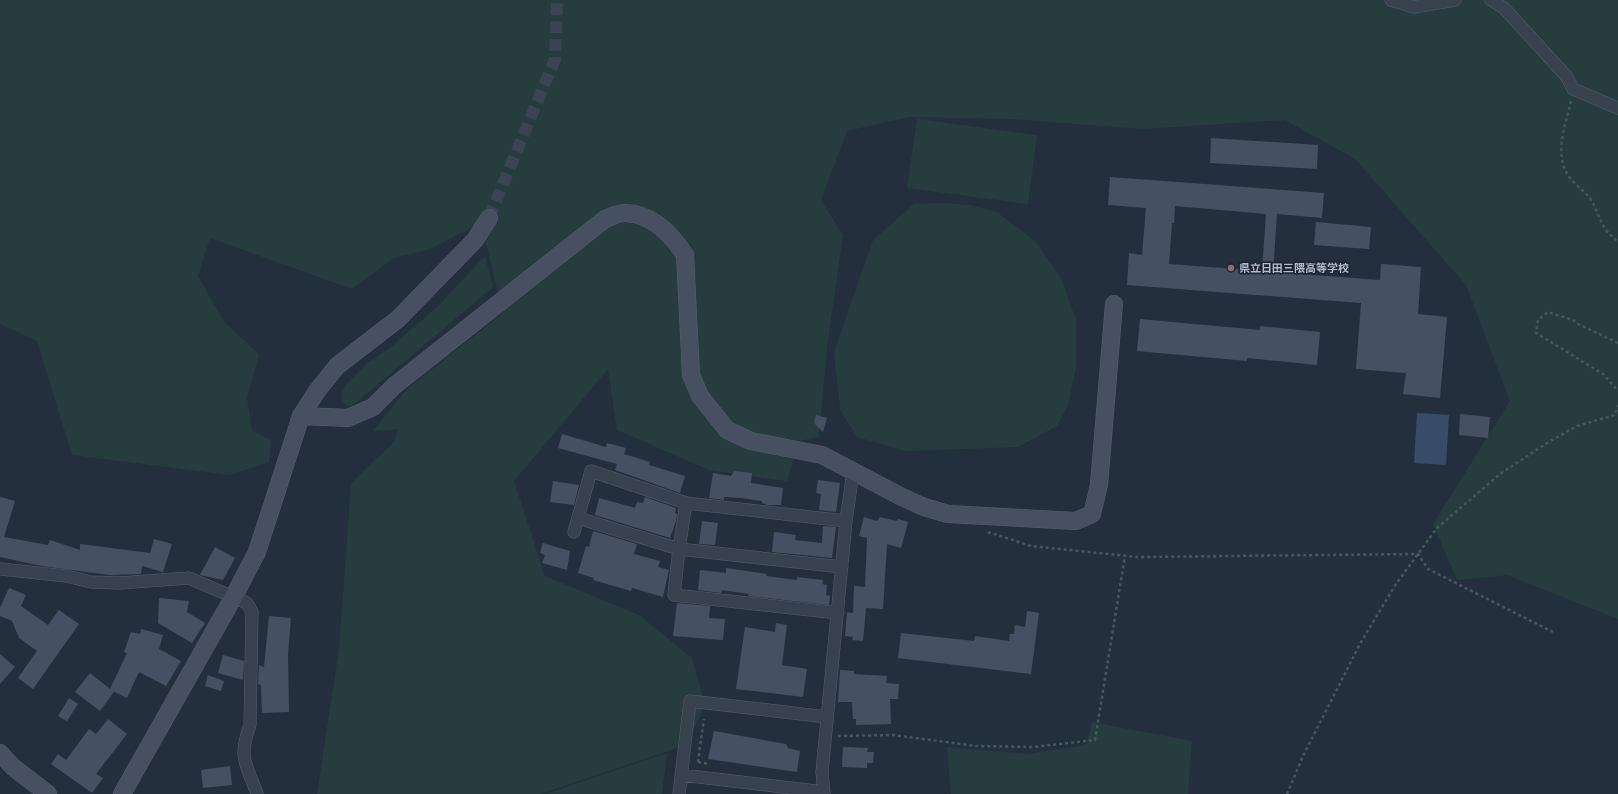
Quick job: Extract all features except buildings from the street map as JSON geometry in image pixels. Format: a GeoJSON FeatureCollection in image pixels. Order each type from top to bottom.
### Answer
{"type":"FeatureCollection","features":[{"type":"Feature","properties":{"kind":"street"},"geometry":{"type":"LineString","coordinates":[[1391,0],[1414,7],[1455,0]]}},
{"type":"Feature","properties":{"kind":"street"},"geometry":{"type":"LineString","coordinates":[[1491,0],[1504,8],[1567,77],[1573,89],[1618,108]]}},
{"type":"Feature","properties":{"kind":"street"},"geometry":{"type":"LineString","coordinates":[[301,416],[348,418],[373,407],[394,386],[605,219],[625,212],[641,216],[658,225],[674,238],[685,254],[691,375],[700,396],[727,430],[751,441],[822,455],[924,507],[948,514],[1076,521],[1092,514],[1099,485],[1114,304]]}},
{"type":"Feature","properties":{"kind":"street"},"geometry":{"type":"LineString","coordinates":[[122,794],[233,598],[257,552],[301,416],[317,391],[338,366],[398,319],[475,240],[489,218]]}},
{"type":"Feature","properties":{"kind":"street"},"geometry":{"type":"LineString","coordinates":[[574,532],[591,471],[686,503],[846,521]]}},
{"type":"Feature","properties":{"kind":"street"},"geometry":{"type":"LineString","coordinates":[[682,775],[824,793],[822,772],[825,736],[846,521],[853,472]]}},
{"type":"Feature","properties":{"kind":"street"},"geometry":{"type":"LineString","coordinates":[[686,503],[678,549],[674,595],[838,613]]}},
{"type":"Feature","properties":{"kind":"street"},"geometry":{"type":"LineString","coordinates":[[578,518],[678,549],[842,567]]}},
{"type":"Feature","properties":{"kind":"street"},"geometry":{"type":"LineString","coordinates":[[0,569],[66,576],[91,582],[119,583],[188,578],[247,603],[252,612],[250,726],[244,742],[242,755],[257,794]]}},
{"type":"Feature","properties":{"kind":"street"},"geometry":{"type":"LineString","coordinates":[[680,794],[690,701],[827,717]]}},
{"type":"Feature","properties":{"kind":"street"},"geometry":{"type":"LineString","coordinates":[[0,753],[13,767],[48,794]]}},
{"type":"Feature","properties":{"kind":"path"},"geometry":{"type":"LineString","coordinates":[[1573,89],[1560,152],[1563,169],[1574,184],[1592,201],[1601,224],[1618,241]]}},
{"type":"Feature","properties":{"kind":"path"},"geometry":{"type":"LineString","coordinates":[[1618,343],[1576,323],[1573,320],[1548,312],[1538,320],[1536,333],[1603,374],[1618,391]]}},
{"type":"Feature","properties":{"kind":"path"},"geometry":{"type":"LineString","coordinates":[[1287,794],[1303,756],[1361,642],[1382,605],[1437,528],[1500,474],[1577,426],[1615,416],[1618,405]]}},
{"type":"Feature","properties":{"kind":"path"},"geometry":{"type":"LineString","coordinates":[[987,532],[1031,546],[1125,556],[1418,554]]}},
{"type":"Feature","properties":{"kind":"path"},"geometry":{"type":"LineString","coordinates":[[1418,554],[1428,569],[1553,632]]}},
{"type":"Feature","properties":{"kind":"path"},"geometry":{"type":"LineString","coordinates":[[825,736],[893,735],[976,746],[998,747],[1033,747],[1095,740],[1125,556]]}},
{"type":"Feature","properties":{"kind":"path"},"geometry":{"type":"LineString","coordinates":[[697,777],[704,719]]}},
{"type":"Feature","properties":{"kind":"green space"},"geometry":{"type":"Polygon","coordinates":[[[0,0],[1618,0],[1618,619],[1507,575],[1457,580],[1433,524],[1510,401],[1466,285],[1355,159],[1285,120],[1142,129],[1012,119],[909,117],[847,131],[821,200],[843,235],[827,347],[819,437],[799,441],[787,481],[709,470],[617,430],[608,369],[514,481],[545,576],[639,615],[692,658],[705,705],[686,745],[540,794],[317,794],[339,649],[351,483],[395,441],[397,429],[373,431],[406,390],[503,313],[481,223],[430,249],[394,258],[352,289],[210,238],[198,276],[224,322],[259,354],[247,398],[252,431],[271,440],[269,462],[230,475],[72,455],[37,341],[0,324],[0,0]]]}},
{"type":"Feature","properties":{"kind":"green space"},"geometry":{"type":"Polygon","coordinates":[[[917,119],[1037,135],[1028,204],[907,188],[917,119]]]}},
{"type":"Feature","properties":{"kind":"green space"},"geometry":{"type":"Polygon","coordinates":[[[944,203],[971,205],[997,212],[1036,242],[1061,278],[1076,320],[1076,367],[1068,405],[1057,426],[1018,447],[905,451],[857,437],[840,410],[834,352],[873,240],[914,204],[944,203]]]}},
{"type":"Feature","properties":{"kind":"green space"},"geometry":{"type":"Polygon","coordinates":[[[485,256],[493,287],[352,406],[347,406],[342,400],[342,392],[346,385],[367,363],[390,348],[437,307],[485,256]]]}},
{"type":"Feature","properties":{"kind":"green space"},"geometry":{"type":"Polygon","coordinates":[[[1092,722],[1192,741],[1188,794],[951,794],[947,747],[1026,754],[1086,745],[1092,722]]]}},
{"type":"Feature","properties":{"kind":"green space"},"geometry":{"type":"Polygon","coordinates":[[[667,753],[662,794],[546,794],[667,753]]]}},
{"type":"Feature","properties":{"kind":"water"},"geometry":{"type":"Polygon","coordinates":[[[1417,413],[1449,415],[1446,465],[1414,463],[1417,413]]]}},
{"type":"Feature","properties":{"kind":"tunnel"},"geometry":{"type":"LineString","coordinates":[[489,218],[555,59],[557,0]]}},
{"type":"Feature","properties":{"kind":"place","name":"県立日田三隈高等学校"},"geometry":{"type":"Point","coordinates":[1231,268]}}]}
